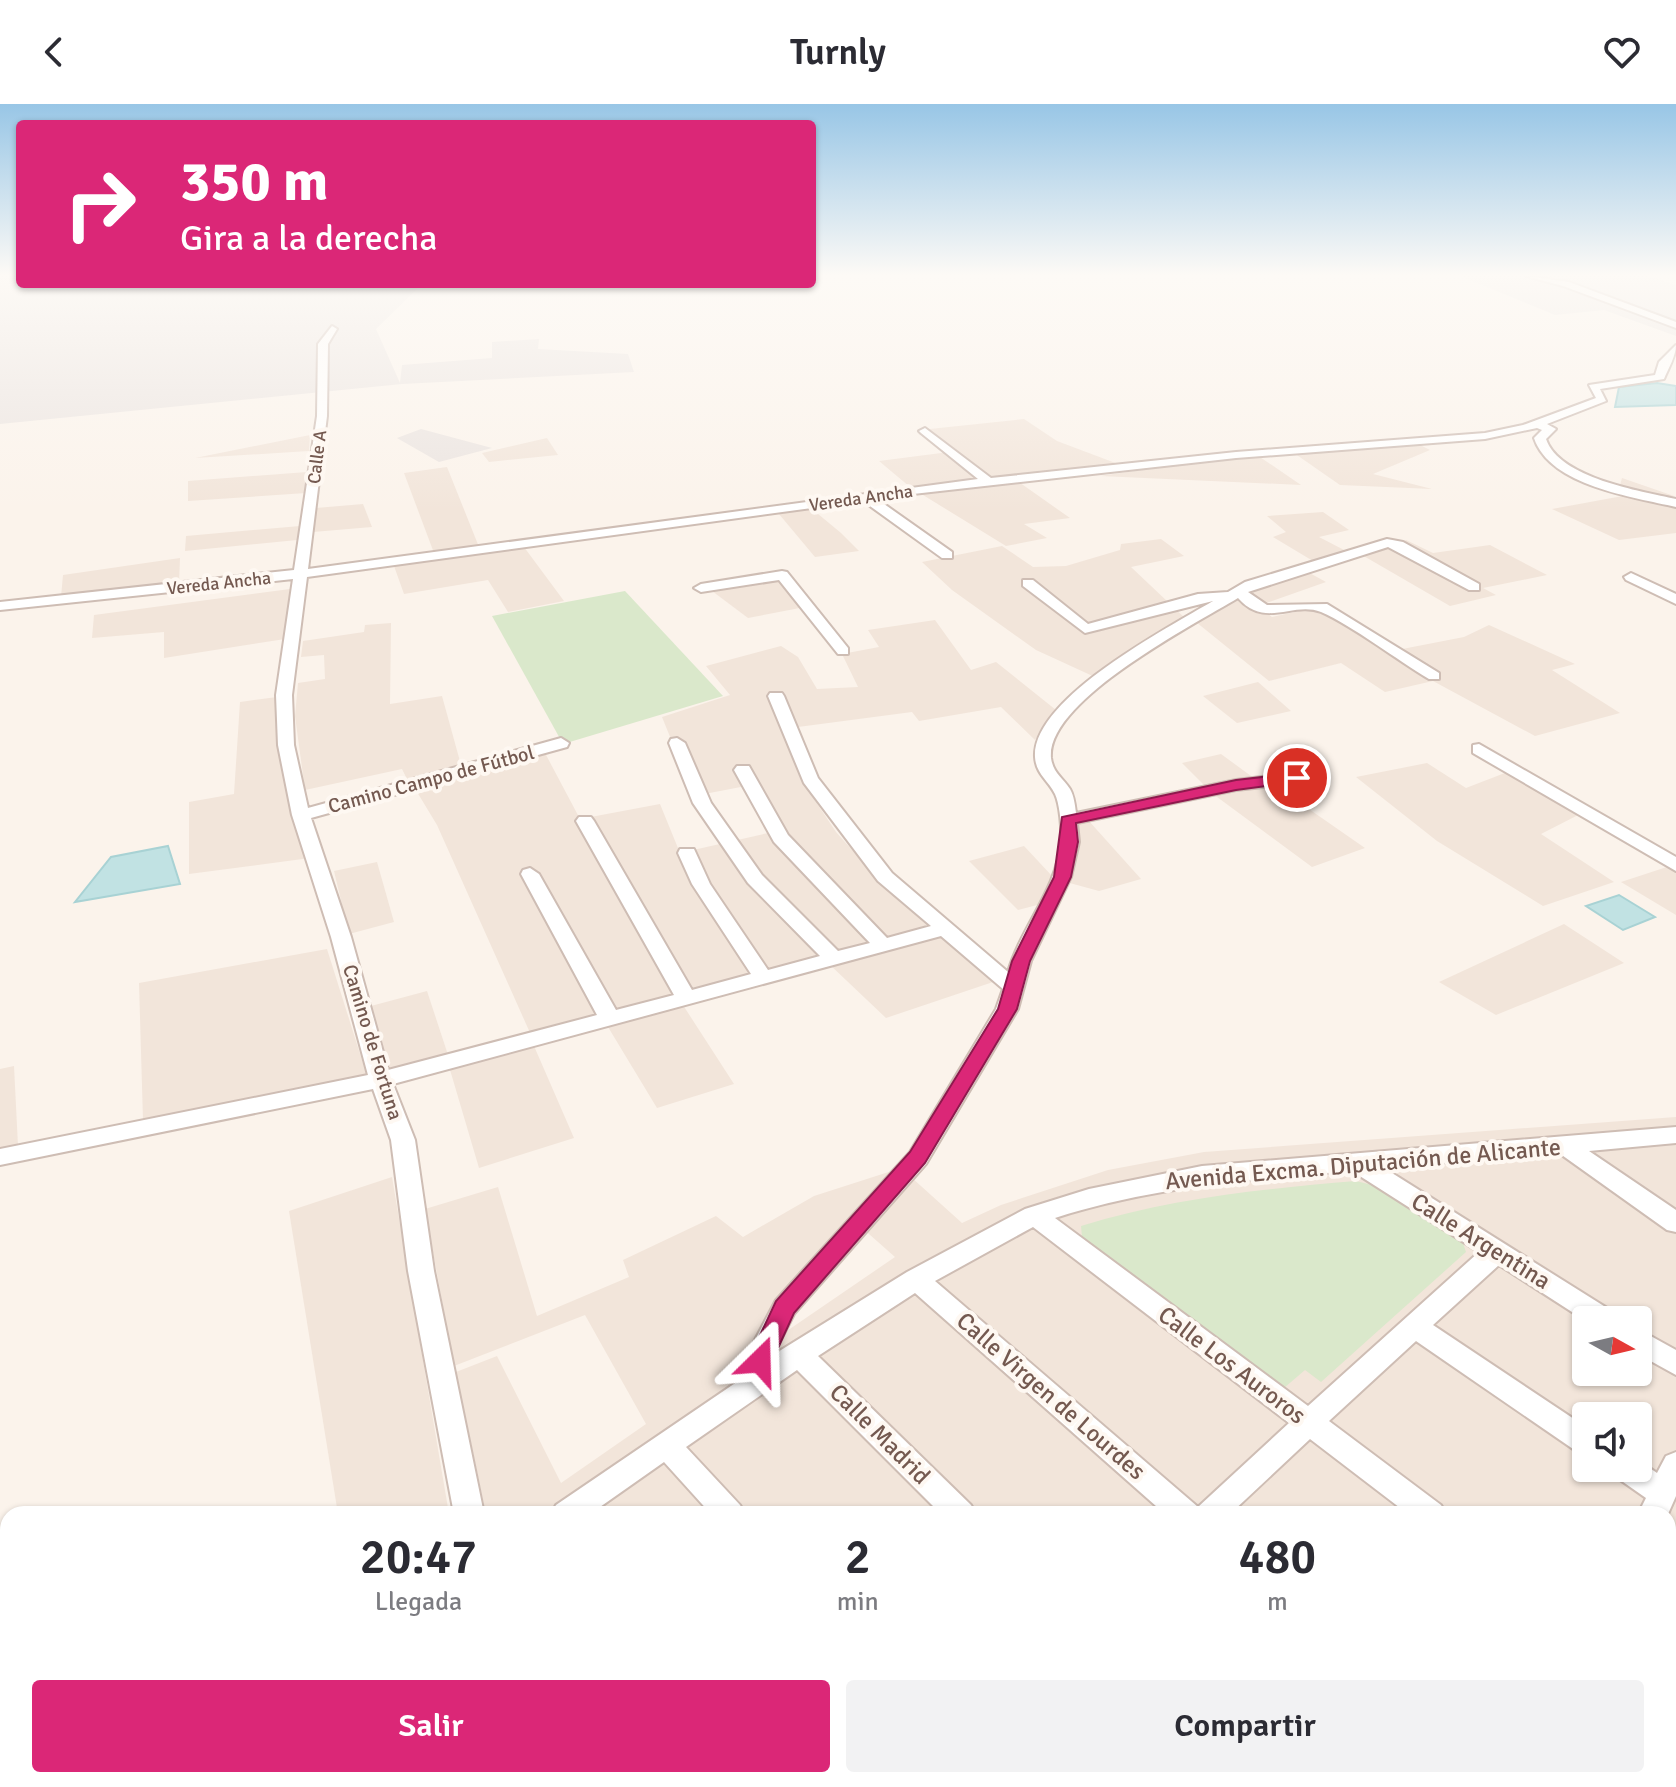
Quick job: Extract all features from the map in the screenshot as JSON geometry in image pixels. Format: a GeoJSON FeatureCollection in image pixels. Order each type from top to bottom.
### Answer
{"type":"FeatureCollection","features":[{"type":"Feature","properties":{"kind":"street","name":"Calle A"},"geometry":{"type":"LineString","coordinates":[[302,574],[327,355]]}},
{"type":"Feature","properties":{"kind":"street","name":"Vereda Ancha"},"geometry":{"type":"LineString","coordinates":[[0,606],[302,574],[987,481],[1126,469],[1236,455],[1503,433],[1602,399],[1593,387],[1660,377],[1663,364],[1671,355]]}},
{"type":"Feature","properties":{"kind":"street"},"geometry":{"type":"LineString","coordinates":[[1535,424],[1550,429],[1540,438],[1544,450],[1592,484],[1609,491],[1676,503]]}},
{"type":"Feature","properties":{"kind":"street"},"geometry":{"type":"LineString","coordinates":[[925,431],[987,481]]}},
{"type":"Feature","properties":{"kind":"street"},"geometry":{"type":"LineString","coordinates":[[866,497],[947,555]]}},
{"type":"Feature","properties":{"kind":"street"},"geometry":{"type":"LineString","coordinates":[[1028,583],[1085,629],[1198,598],[1234,593],[1387,543],[1398,545],[1474,587]]}},
{"type":"Feature","properties":{"kind":"street","name":"Camino de Fortuna"},"geometry":{"type":"LineString","coordinates":[[302,574],[284,700],[291,781],[332,908],[374,1062],[383,1079],[403,1140],[421,1271],[467,1506]]}},
{"type":"Feature","properties":{"kind":"street"},"geometry":{"type":"LineString","coordinates":[[701,588],[782,575],[843,651]]}},
{"type":"Feature","properties":{"kind":"street"},"geometry":{"type":"LineString","coordinates":[[1631,577],[1676,600]]}},
{"type":"Feature","properties":{"kind":"street"},"geometry":{"type":"LineString","coordinates":[[1234,593],[1270,613],[1322,607],[1434,676]]}},
{"type":"Feature","properties":{"kind":"street"},"geometry":{"type":"LineString","coordinates":[[769,1375],[760,1355],[785,1307],[918,1158],[1007,1009],[1021,961],[1062,877],[1070,842],[1063,792],[1049,777],[1043,760],[1044,740],[1074,700],[1130,656],[1234,593]]}},
{"type":"Feature","properties":{"kind":"street"},"geometry":{"type":"LineString","coordinates":[[776,696],[810,779],[885,877],[1013,987]]}},
{"type":"Feature","properties":{"kind":"street","name":"Camino Campo de Fútbol"},"geometry":{"type":"LineString","coordinates":[[301,815],[561,743]]}},
{"type":"Feature","properties":{"kind":"street"},"geometry":{"type":"LineString","coordinates":[[677,743],[702,803],[755,879],[834,958]]}},
{"type":"Feature","properties":{"kind":"street"},"geometry":{"type":"LineString","coordinates":[[1479,749],[1676,865]]}},
{"type":"Feature","properties":{"kind":"street"},"geometry":{"type":"LineString","coordinates":[[743,770],[780,838],[883,945]]}},
{"type":"Feature","properties":{"kind":"street"},"geometry":{"type":"LineString","coordinates":[[1068,820],[1236,785],[1297,778]]}},
{"type":"Feature","properties":{"kind":"street"},"geometry":{"type":"LineString","coordinates":[[585,821],[686,998]]}},
{"type":"Feature","properties":{"kind":"street"},"geometry":{"type":"LineString","coordinates":[[687,853],[701,884],[763,977]]}},
{"type":"Feature","properties":{"kind":"street"},"geometry":{"type":"LineString","coordinates":[[530,874],[610,1019]]}},
{"type":"Feature","properties":{"kind":"street"},"geometry":{"type":"LineString","coordinates":[[0,1157],[383,1079],[944,929]]}},
{"type":"Feature","properties":{"kind":"street","name":"Avenida Excma. Diputación de Alicante"},"geometry":{"type":"LineString","coordinates":[[578,1506],[799,1354],[916,1279],[1034,1215],[1157,1183],[1259,1169],[1676,1135]]}},
{"type":"Feature","properties":{"kind":"street"},"geometry":{"type":"LineString","coordinates":[[1564,1145],[1676,1223]]}},
{"type":"Feature","properties":{"kind":"street","name":"Calle Argentina"},"geometry":{"type":"LineString","coordinates":[[1356,1162],[1584,1306]]}},
{"type":"Feature","properties":{"kind":"street","name":"Calle Los Auroros"},"geometry":{"type":"LineString","coordinates":[[1034,1215],[1420,1506]]}},
{"type":"Feature","properties":{"kind":"street"},"geometry":{"type":"LineString","coordinates":[[1218,1506],[1497,1251]]}},
{"type":"Feature","properties":{"kind":"street","name":"Calle Virgen de Lourdes"},"geometry":{"type":"LineString","coordinates":[[916,1279],[1177,1506]]}},
{"type":"Feature","properties":{"kind":"street"},"geometry":{"type":"LineString","coordinates":[[1415,1327],[1572,1433]]}},
{"type":"Feature","properties":{"kind":"street"},"geometry":{"type":"LineString","coordinates":[[1652,1349],[1676,1364]]}},
{"type":"Feature","properties":{"kind":"street","name":"Calle Madrid"},"geometry":{"type":"LineString","coordinates":[[799,1354],[953,1506]]}},
{"type":"Feature","properties":{"kind":"street"},"geometry":{"type":"LineString","coordinates":[[666,1445],[723,1506]]}},
{"type":"Feature","properties":{"kind":"street"},"geometry":{"type":"LineString","coordinates":[[1638,1482],[1657,1503],[1676,1465]]}},
{"type":"Feature","properties":{"kind":"shaded area"},"geometry":{"type":"Polygon","coordinates":[[[0,355],[387,355],[400,383],[402,365],[492,358],[492,355],[628,355],[634,372],[402,384],[0,424],[0,355]]]}},
{"type":"Feature","properties":{"kind":"shaded area"},"geometry":{"type":"Polygon","coordinates":[[[1024,419],[1057,441],[1126,467],[1013,478],[1070,518],[1024,524],[1047,538],[1006,546],[910,487],[879,461],[949,452],[920,430],[1024,419]]]}},
{"type":"Feature","properties":{"kind":"shaded area"},"geometry":{"type":"Polygon","coordinates":[[[421,429],[492,448],[439,462],[397,438],[421,429]]]}},
{"type":"Feature","properties":{"kind":"shaded area"},"geometry":{"type":"Polygon","coordinates":[[[310,435],[309,451],[195,458],[310,435]]]}},
{"type":"Feature","properties":{"kind":"shaded area"},"geometry":{"type":"Polygon","coordinates":[[[547,438],[558,455],[489,462],[482,453],[547,438]]]}},
{"type":"Feature","properties":{"kind":"shaded area"},"geometry":{"type":"Polygon","coordinates":[[[1420,445],[1430,450],[1373,474],[1432,489],[1340,485],[1294,453],[1420,445]]]}},
{"type":"Feature","properties":{"kind":"shaded area"},"geometry":{"type":"Polygon","coordinates":[[[1257,455],[1301,485],[1100,476],[1224,458],[1257,455]]]}},
{"type":"Feature","properties":{"kind":"shaded area"},"geometry":{"type":"Polygon","coordinates":[[[447,467],[479,547],[434,553],[404,473],[447,467]]]}},
{"type":"Feature","properties":{"kind":"shaded area"},"geometry":{"type":"Polygon","coordinates":[[[307,472],[306,493],[188,501],[188,481],[307,472]]]}},
{"type":"Feature","properties":{"kind":"shaded area"},"geometry":{"type":"Polygon","coordinates":[[[1622,478],[1674,496],[1654,500],[1676,508],[1676,533],[1619,540],[1552,509],[1628,495],[1619,489],[1622,478]]]}},
{"type":"Feature","properties":{"kind":"shaded area"},"geometry":{"type":"Polygon","coordinates":[[[363,504],[372,527],[313,532],[316,508],[363,504]]]}},
{"type":"Feature","properties":{"kind":"shaded area"},"geometry":{"type":"Polygon","coordinates":[[[812,509],[859,551],[815,557],[779,514],[812,509]]]}},
{"type":"Feature","properties":{"kind":"shaded area"},"geometry":{"type":"Polygon","coordinates":[[[1323,512],[1349,530],[1319,537],[1346,551],[1313,561],[1273,537],[1286,532],[1267,516],[1323,512]]]}},
{"type":"Feature","properties":{"kind":"shaded area"},"geometry":{"type":"Polygon","coordinates":[[[300,526],[297,540],[185,551],[186,536],[300,526]]]}},
{"type":"Feature","properties":{"kind":"shaded area"},"geometry":{"type":"Polygon","coordinates":[[[1161,539],[1184,556],[1131,567],[1187,620],[1097,678],[1036,650],[952,590],[922,562],[1002,546],[1033,567],[1066,566],[1120,550],[1121,544],[1161,539]]]}},
{"type":"Feature","properties":{"kind":"shaded area"},"geometry":{"type":"Polygon","coordinates":[[[1406,540],[1433,553],[1490,545],[1547,575],[1483,588],[1496,595],[1450,606],[1362,555],[1406,540]]]}},
{"type":"Feature","properties":{"kind":"shaded area"},"geometry":{"type":"Polygon","coordinates":[[[524,547],[564,601],[508,612],[488,580],[404,594],[394,566],[524,547]]]}},
{"type":"Feature","properties":{"kind":"shaded area"},"geometry":{"type":"Polygon","coordinates":[[[180,558],[179,583],[61,597],[63,575],[180,558]]]}},
{"type":"Feature","properties":{"kind":"shaded area"},"geometry":{"type":"Polygon","coordinates":[[[1306,571],[1326,582],[1258,606],[1272,617],[1313,608],[1392,651],[1464,637],[1489,625],[1575,664],[1552,670],[1620,713],[1535,736],[1433,681],[1385,692],[1341,663],[1269,681],[1196,622],[1233,598],[1306,571]]]}},
{"type":"Feature","properties":{"kind":"shaded area"},"geometry":{"type":"Polygon","coordinates":[[[782,578],[805,607],[748,618],[708,588],[782,578]]]}},
{"type":"Feature","properties":{"kind":"shaded area"},"geometry":{"type":"Polygon","coordinates":[[[290,589],[285,639],[164,658],[164,632],[92,638],[94,615],[290,589]]]}},
{"type":"Feature","properties":{"kind":"shaded area"},"geometry":{"type":"Polygon","coordinates":[[[935,620],[971,670],[996,662],[1056,710],[1035,740],[1001,707],[919,721],[912,712],[798,727],[782,694],[773,695],[800,778],[836,832],[879,880],[996,981],[886,1018],[828,963],[681,1002],[734,1084],[657,1108],[608,1027],[534,1046],[574,1138],[479,1168],[448,1063],[531,1035],[437,825],[414,787],[545,753],[580,819],[660,804],[680,853],[768,833],[746,786],[694,796],[662,717],[730,695],[706,666],[781,646],[798,657],[817,689],[858,687],[842,654],[879,647],[868,630],[935,620]]]}},
{"type":"Feature","properties":{"kind":"shaded area"},"geometry":{"type":"Polygon","coordinates":[[[391,623],[390,704],[442,696],[461,765],[408,781],[402,769],[305,790],[295,716],[298,683],[325,679],[324,655],[301,657],[303,641],[364,632],[365,625],[391,623]]]}},
{"type":"Feature","properties":{"kind":"shaded area"},"geometry":{"type":"Polygon","coordinates":[[[1258,682],[1291,711],[1237,723],[1203,696],[1258,682]]]}},
{"type":"Feature","properties":{"kind":"shaded area"},"geometry":{"type":"Polygon","coordinates":[[[277,697],[310,858],[189,874],[189,802],[234,794],[240,702],[277,697]]]}},
{"type":"Feature","properties":{"kind":"shaded area"},"geometry":{"type":"Polygon","coordinates":[[[1221,754],[1262,784],[1270,782],[1365,848],[1312,867],[1213,794],[1182,763],[1221,754]]]}},
{"type":"Feature","properties":{"kind":"shaded area"},"geometry":{"type":"Polygon","coordinates":[[[1427,763],[1466,788],[1510,771],[1584,812],[1541,834],[1614,882],[1543,906],[1437,841],[1356,777],[1427,763]]]}},
{"type":"Feature","properties":{"kind":"shaded area"},"geometry":{"type":"Polygon","coordinates":[[[1088,820],[1141,879],[1099,891],[1066,882],[1076,822],[1088,820]]]}},
{"type":"Feature","properties":{"kind":"shaded area"},"geometry":{"type":"Polygon","coordinates":[[[1024,846],[1053,877],[1041,904],[1018,910],[969,861],[1024,846]]]}},
{"type":"Feature","properties":{"kind":"shaded area"},"geometry":{"type":"Polygon","coordinates":[[[377,862],[394,922],[349,934],[334,871],[377,862]]]}},
{"type":"Feature","properties":{"kind":"shaded area"},"geometry":{"type":"Polygon","coordinates":[[[1673,865],[1676,867],[1676,915],[1621,882],[1673,865]]]}},
{"type":"Feature","properties":{"kind":"shaded area"},"geometry":{"type":"Polygon","coordinates":[[[1564,924],[1624,963],[1496,1015],[1439,982],[1564,924]]]}},
{"type":"Feature","properties":{"kind":"shaded area"},"geometry":{"type":"Polygon","coordinates":[[[327,949],[367,1076],[143,1120],[139,983],[327,949]]]}},
{"type":"Feature","properties":{"kind":"shaded area"},"geometry":{"type":"Polygon","coordinates":[[[427,991],[449,1058],[391,1074],[371,1006],[427,991]]]}},
{"type":"Feature","properties":{"kind":"shaded area"},"geometry":{"type":"Polygon","coordinates":[[[14,1066],[18,1146],[0,1150],[0,1069],[14,1066]]]}},
{"type":"Feature","properties":{"kind":"shaded area"},"geometry":{"type":"Polygon","coordinates":[[[1676,1117],[1676,1506],[484,1506],[456,1372],[497,1356],[561,1483],[646,1424],[585,1315],[454,1366],[425,1209],[498,1187],[537,1316],[629,1277],[623,1260],[716,1216],[743,1237],[814,1196],[901,1168],[962,1223],[1001,1205],[1108,1170],[1204,1152],[1676,1117]],[[852,1219],[796,1286],[746,1359],[895,1257],[852,1219]]]}},
{"type":"Feature","properties":{"kind":"shaded area"},"geometry":{"type":"Polygon","coordinates":[[[392,1177],[448,1506],[337,1506],[289,1211],[392,1177]]]}},
{"type":"Feature","properties":{"kind":"green space"},"geometry":{"type":"Polygon","coordinates":[[[625,591],[723,696],[563,744],[492,616],[625,591]]]}},
{"type":"Feature","properties":{"kind":"green space"},"geometry":{"type":"Polygon","coordinates":[[[1356,1181],[1372,1185],[1463,1243],[1466,1252],[1321,1382],[1305,1370],[1284,1388],[1082,1237],[1081,1226],[1149,1208],[1251,1191],[1356,1181]]]}},
{"type":"Feature","properties":{"kind":"water"},"geometry":{"type":"Polygon","coordinates":[[[1657,383],[1676,386],[1676,405],[1615,407],[1619,387],[1657,383]]]}},
{"type":"Feature","properties":{"kind":"water"},"geometry":{"type":"Polygon","coordinates":[[[168,846],[180,884],[75,902],[111,857],[168,846]]]}},
{"type":"Feature","properties":{"kind":"water"},"geometry":{"type":"Polygon","coordinates":[[[1619,895],[1655,917],[1623,930],[1586,906],[1619,895]]]}},
{"type":"Feature","properties":{"kind":"route"},"geometry":{"type":"LineString","coordinates":[[760,1361],[771,1331],[785,1307],[861,1218],[918,1158],[951,1108],[1007,1009],[1021,961],[1062,877],[1070,842],[1068,820],[1236,785],[1297,778]]}}]}
